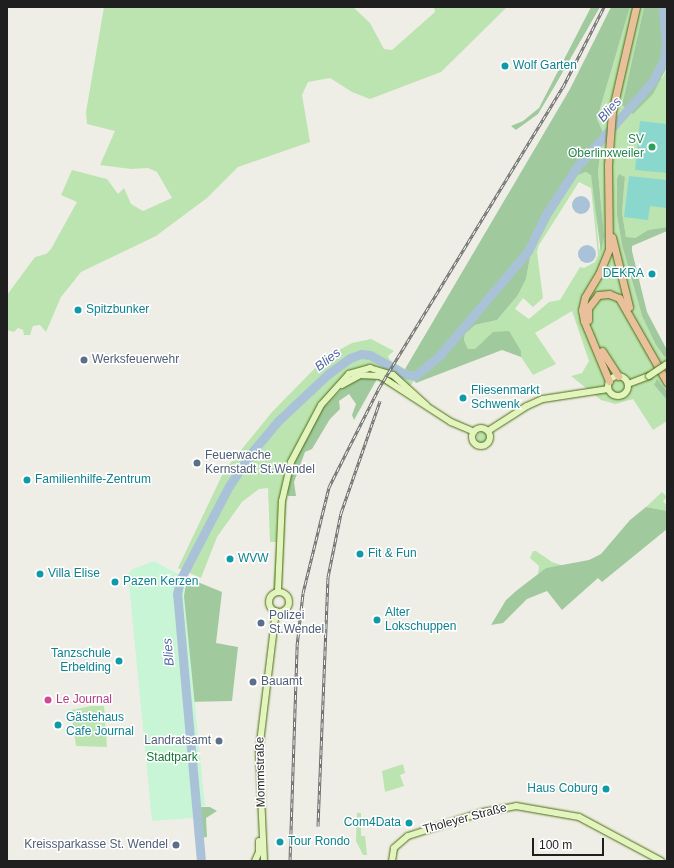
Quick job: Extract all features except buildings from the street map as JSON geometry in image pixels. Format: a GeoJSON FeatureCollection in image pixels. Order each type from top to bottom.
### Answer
{"type":"FeatureCollection","features":[{"type":"Feature","properties":{"kind":"highway"},"geometry":{"type":"LineString","coordinates":[[609,381],[584,321],[582,310],[585,297],[607,256],[612,112],[636,7]]}},
{"type":"Feature","properties":{"kind":"highway"},"geometry":{"type":"LineString","coordinates":[[608,207],[622,284],[647,347]]}},
{"type":"Feature","properties":{"kind":"highway"},"geometry":{"type":"LineString","coordinates":[[618,376],[606,360],[588,320],[588,308],[593,299],[603,294],[609,294],[623,302],[667,382]]}},
{"type":"Feature","properties":{"kind":"main road"},"geometry":{"type":"LineString","coordinates":[[628,384],[649,376],[667,364]]}},
{"type":"Feature","properties":{"kind":"main road","name":"Mommstraße"},"geometry":{"type":"LineString","coordinates":[[264,861],[259,750],[276,611],[271,607],[269,601],[271,595],[278,591],[282,501],[290,462],[321,405],[341,386],[360,372],[380,376],[451,422],[474,432]]}},
{"type":"Feature","properties":{"kind":"main road"},"geometry":{"type":"LineString","coordinates":[[618,376],[624,378],[628,384],[627,391],[620,396],[612,394],[608,389],[609,381],[618,376]]}},
{"type":"Feature","properties":{"kind":"main road"},"geometry":{"type":"LineString","coordinates":[[488,431],[527,406],[542,399],[608,389]]}},
{"type":"Feature","properties":{"kind":"main road"},"geometry":{"type":"LineString","coordinates":[[480,428],[488,431],[489,441],[483,445],[474,441],[474,432],[480,428]]}},
{"type":"Feature","properties":{"kind":"main road"},"geometry":{"type":"LineString","coordinates":[[276,611],[286,609],[289,602],[287,595],[278,591]]}},
{"type":"Feature","properties":{"kind":"main road","name":"Tholeyer Straße"},"geometry":{"type":"LineString","coordinates":[[392,861],[394,848],[408,836],[482,812],[516,806],[584,819],[661,861]]}},
{"type":"Feature","properties":{"kind":"main road"},"geometry":{"type":"LineString","coordinates":[[255,861],[259,852],[261,809]]}},
{"type":"Feature","properties":{"kind":"green space"},"geometry":{"type":"Polygon","coordinates":[[[104,7],[353,7],[370,23],[384,49],[392,50],[435,12],[434,7],[507,7],[441,72],[370,99],[352,92],[330,78],[308,82],[302,95],[310,142],[238,167],[207,198],[156,236],[81,272],[61,297],[46,332],[40,325],[33,326],[30,335],[24,335],[23,330],[18,328],[14,332],[7,330],[7,295],[35,257],[46,254],[51,249],[77,202],[61,195],[72,170],[107,179],[118,194],[124,188],[131,204],[143,211],[172,198],[157,172],[148,168],[131,169],[100,165],[115,131],[87,124],[86,112],[104,7]]]}},
{"type":"Feature","properties":{"kind":"green space"},"geometry":{"type":"Polygon","coordinates":[[[591,7],[600,7],[538,114],[516,130],[511,126],[523,121],[539,108],[591,7]]]}},
{"type":"Feature","properties":{"kind":"green space"},"geometry":{"type":"Polygon","coordinates":[[[611,7],[630,7],[597,119],[603,132],[598,172],[604,236],[601,253],[591,175],[586,172],[578,175],[552,215],[530,257],[526,279],[518,295],[497,320],[475,325],[465,334],[464,340],[468,349],[475,349],[493,332],[509,331],[521,351],[521,357],[502,350],[416,383],[405,369],[570,89],[611,7]]]}},
{"type":"Feature","properties":{"kind":"green space"},"geometry":{"type":"Polygon","coordinates":[[[630,7],[644,7],[622,105],[663,77],[667,67],[667,227],[648,230],[635,238],[630,239],[626,237],[622,212],[625,177],[617,216],[622,245],[642,316],[663,357],[667,355],[667,391],[661,383],[654,385],[667,400],[667,421],[653,430],[633,399],[615,404],[601,400],[571,376],[582,373],[589,361],[572,311],[535,333],[556,364],[533,375],[521,357],[521,351],[483,341],[476,349],[468,349],[464,340],[465,334],[475,325],[497,320],[518,295],[526,279],[530,257],[552,215],[578,175],[586,172],[591,174],[595,198],[599,251],[604,236],[598,172],[603,132],[597,119],[630,7]],[[579,182],[539,245],[537,252],[543,298],[533,307],[523,298],[515,309],[529,319],[549,302],[560,300],[580,267],[584,268],[595,262],[598,255],[591,188],[579,182]]]}},
{"type":"Feature","properties":{"kind":"green space"},"geometry":{"type":"Polygon","coordinates":[[[644,7],[667,7],[667,67],[653,94],[633,114],[622,105],[644,7]]]}},
{"type":"Feature","properties":{"kind":"green space"},"geometry":{"type":"Polygon","coordinates":[[[619,174],[625,177],[622,212],[626,237],[635,238],[648,230],[667,227],[667,231],[632,246],[647,312],[667,350],[666,356],[664,357],[655,343],[642,316],[622,245],[617,216],[617,179],[619,174]]]}},
{"type":"Feature","properties":{"kind":"green space"},"geometry":{"type":"Polygon","coordinates":[[[371,339],[394,351],[388,356],[390,360],[405,369],[414,381],[404,394],[369,376],[353,381],[342,389],[323,408],[287,492],[282,590],[273,590],[276,542],[270,542],[268,488],[259,489],[242,502],[217,537],[201,578],[178,568],[224,471],[272,412],[326,357],[352,343],[371,339]]]}},
{"type":"Feature","properties":{"kind":"green space"},"geometry":{"type":"Polygon","coordinates":[[[369,376],[377,379],[354,420],[352,415],[356,404],[349,394],[339,401],[340,409],[330,419],[312,449],[305,452],[294,482],[296,496],[288,496],[287,492],[294,464],[309,431],[323,408],[342,389],[361,377],[369,376]]]}},
{"type":"Feature","properties":{"kind":"green space"},"geometry":{"type":"Polygon","coordinates":[[[657,379],[667,391],[667,400],[654,385],[657,379]]]}},
{"type":"Feature","properties":{"kind":"green space"},"geometry":{"type":"Polygon","coordinates":[[[482,431],[486,433],[488,437],[486,441],[482,443],[478,441],[476,437],[478,433],[482,431]]]}},
{"type":"Feature","properties":{"kind":"green space"},"geometry":{"type":"Polygon","coordinates":[[[662,492],[667,497],[663,501],[667,506],[667,511],[646,507],[662,492]]]}},
{"type":"Feature","properties":{"kind":"green space"},"geometry":{"type":"Polygon","coordinates":[[[646,507],[667,511],[667,529],[602,582],[598,578],[562,610],[547,591],[527,599],[503,623],[491,625],[506,600],[546,568],[589,560],[601,554],[630,520],[646,507]]]}},
{"type":"Feature","properties":{"kind":"green space"},"geometry":{"type":"Polygon","coordinates":[[[533,551],[536,551],[552,562],[564,566],[546,568],[538,575],[539,566],[530,558],[533,551]]]}},
{"type":"Feature","properties":{"kind":"green space","name":"Stadtpark"},"geometry":{"type":"Polygon","coordinates":[[[154,561],[187,579],[184,596],[205,806],[192,806],[193,818],[152,821],[128,574],[133,569],[154,561]]]}},
{"type":"Feature","properties":{"kind":"green space"},"geometry":{"type":"Polygon","coordinates":[[[188,578],[222,592],[216,643],[238,647],[232,701],[186,702],[180,580],[188,578]]]}},
{"type":"Feature","properties":{"kind":"green space"},"geometry":{"type":"Polygon","coordinates":[[[91,706],[104,706],[107,747],[76,746],[71,710],[91,706]]]}},
{"type":"Feature","properties":{"kind":"green space"},"geometry":{"type":"Polygon","coordinates":[[[403,764],[405,773],[400,775],[404,786],[385,792],[382,771],[403,764]]]}},
{"type":"Feature","properties":{"kind":"green space"},"geometry":{"type":"Polygon","coordinates":[[[196,807],[210,807],[217,811],[206,818],[207,837],[199,838],[196,807]]]}},
{"type":"Feature","properties":{"kind":"green space"},"geometry":{"type":"Polygon","coordinates":[[[357,813],[361,813],[361,836],[365,836],[367,855],[363,855],[356,841],[357,813]]]}},
{"type":"Feature","properties":{"kind":"shaded area","name":"SV Oberlinxweiler"},"geometry":{"type":"Polygon","coordinates":[[[640,121],[667,124],[667,173],[635,170],[640,121]]]}},
{"type":"Feature","properties":{"kind":"shaded area"},"geometry":{"type":"Polygon","coordinates":[[[629,176],[667,180],[666,208],[650,206],[648,220],[624,217],[629,176]]]}},
{"type":"Feature","properties":{"kind":"shaded area"},"geometry":{"type":"Polygon","coordinates":[[[581,196],[587,199],[590,205],[587,211],[581,214],[575,211],[572,205],[575,199],[581,196]]]}},
{"type":"Feature","properties":{"kind":"shaded area"},"geometry":{"type":"Polygon","coordinates":[[[587,245],[593,248],[596,254],[593,260],[587,263],[581,260],[578,254],[581,248],[587,245]]]}},
{"type":"Feature","properties":{"kind":"waterway","name":"Blies"},"geometry":{"type":"LineString","coordinates":[[201,861],[177,594],[180,580],[229,486],[252,452],[278,421],[328,374],[350,358],[361,354],[370,355],[404,374],[415,376],[439,356],[528,251],[545,216],[576,168],[652,82],[664,59],[666,44],[663,7]]}},
{"type":"Feature","properties":{"kind":"railway"},"geometry":{"type":"LineString","coordinates":[[290,861],[297,646],[303,593],[329,487],[379,388],[563,87],[604,7]]}},
{"type":"Feature","properties":{"kind":"railway"},"geometry":{"type":"LineString","coordinates":[[318,826],[328,577],[341,513],[380,401]]}},
{"type":"Feature","properties":{"kind":"place","name":"Wolf Garten"},"geometry":{"type":"Point","coordinates":[505,66]}},
{"type":"Feature","properties":{"kind":"place","name":"SV Oberlinxweiler"},"geometry":{"type":"Point","coordinates":[652,147]}},
{"type":"Feature","properties":{"kind":"place","name":"DEKRA"},"geometry":{"type":"Point","coordinates":[652,274]}},
{"type":"Feature","properties":{"kind":"place","name":"Spitzbunker"},"geometry":{"type":"Point","coordinates":[78,310]}},
{"type":"Feature","properties":{"kind":"place","name":"Werksfeuerwehr"},"geometry":{"type":"Point","coordinates":[84,360]}},
{"type":"Feature","properties":{"kind":"place","name":"Fliesenmarkt Schwenk"},"geometry":{"type":"Point","coordinates":[463,398]}},
{"type":"Feature","properties":{"kind":"place","name":"Feuerwache Kernstadt St.Wendel"},"geometry":{"type":"Point","coordinates":[197,463]}},
{"type":"Feature","properties":{"kind":"place","name":"Familienhilfe-Zentrum"},"geometry":{"type":"Point","coordinates":[27,480]}},
{"type":"Feature","properties":{"kind":"place","name":"Fit & Fun"},"geometry":{"type":"Point","coordinates":[360,554]}},
{"type":"Feature","properties":{"kind":"place","name":"WVW"},"geometry":{"type":"Point","coordinates":[230,559]}},
{"type":"Feature","properties":{"kind":"place","name":"Villa Elise"},"geometry":{"type":"Point","coordinates":[40,574]}},
{"type":"Feature","properties":{"kind":"place","name":"Pazen Kerzen"},"geometry":{"type":"Point","coordinates":[115,582]}},
{"type":"Feature","properties":{"kind":"place","name":"Alter Lokschuppen"},"geometry":{"type":"Point","coordinates":[377,620]}},
{"type":"Feature","properties":{"kind":"place","name":"Polizei St.Wendel"},"geometry":{"type":"Point","coordinates":[261,623]}},
{"type":"Feature","properties":{"kind":"place","name":"Tanzschule Erbelding"},"geometry":{"type":"Point","coordinates":[119,661]}},
{"type":"Feature","properties":{"kind":"place","name":"Bauamt"},"geometry":{"type":"Point","coordinates":[253,682]}},
{"type":"Feature","properties":{"kind":"place","name":"Le Journal"},"geometry":{"type":"Point","coordinates":[48,700]}},
{"type":"Feature","properties":{"kind":"place","name":"Gästehaus Cafe Journal"},"geometry":{"type":"Point","coordinates":[58,725]}},
{"type":"Feature","properties":{"kind":"place","name":"Landratsamt"},"geometry":{"type":"Point","coordinates":[219,741]}},
{"type":"Feature","properties":{"kind":"place","name":"Haus Coburg"},"geometry":{"type":"Point","coordinates":[606,789]}},
{"type":"Feature","properties":{"kind":"place","name":"Com4Data"},"geometry":{"type":"Point","coordinates":[409,823]}},
{"type":"Feature","properties":{"kind":"place","name":"Tour Rondo"},"geometry":{"type":"Point","coordinates":[280,842]}},
{"type":"Feature","properties":{"kind":"place","name":"Kreissparkasse St. Wendel"},"geometry":{"type":"Point","coordinates":[176,845]}}]}
